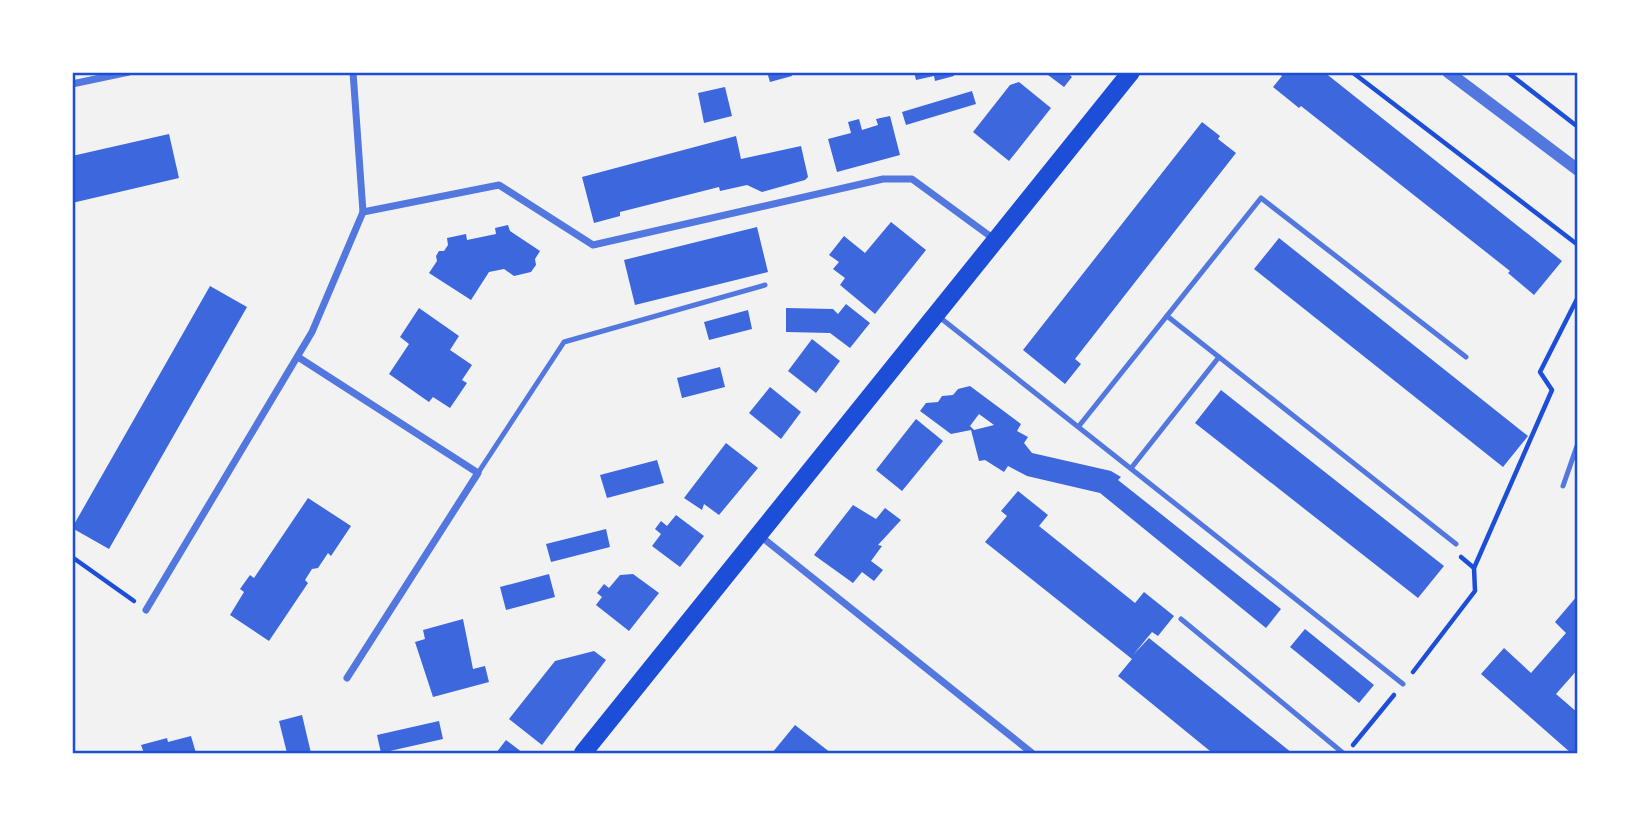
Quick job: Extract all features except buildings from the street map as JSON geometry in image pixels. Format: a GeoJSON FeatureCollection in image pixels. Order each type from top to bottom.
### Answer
{"type":"FeatureCollection","features":[{"type":"Feature","properties":{"kind":"main road"},"geometry":{"type":"LineString","coordinates":[[585,752],[1131,72]]}},
{"type":"Feature","properties":{"kind":"street"},"geometry":{"type":"LineString","coordinates":[[72,84],[129,72]]}},
{"type":"Feature","properties":{"kind":"street"},"geometry":{"type":"LineString","coordinates":[[146,610],[312,332],[363,212],[353,72]]}},
{"type":"Feature","properties":{"kind":"street"},"geometry":{"type":"LineString","coordinates":[[1448,72],[1578,170]]}},
{"type":"Feature","properties":{"kind":"street"},"geometry":{"type":"LineString","coordinates":[[363,212],[499,185],[593,246],[883,179],[912,179],[996,240]]}},
{"type":"Feature","properties":{"kind":"street"},"geometry":{"type":"LineString","coordinates":[[298,357],[478,473],[347,678]]}},
{"type":"Feature","properties":{"kind":"street"},"geometry":{"type":"LineString","coordinates":[[759,534],[1032,753]]}},
{"type":"Feature","properties":{"kind":"lane"},"geometry":{"type":"LineString","coordinates":[[1079,426],[1261,198],[1466,357]]}},
{"type":"Feature","properties":{"kind":"lane"},"geometry":{"type":"LineString","coordinates":[[478,473],[565,342],[765,285]]}},
{"type":"Feature","properties":{"kind":"lane"},"geometry":{"type":"LineString","coordinates":[[936,314],[1403,684]]}},
{"type":"Feature","properties":{"kind":"lane"},"geometry":{"type":"LineString","coordinates":[[1167,316],[1457,544]]}},
{"type":"Feature","properties":{"kind":"lane"},"geometry":{"type":"LineString","coordinates":[[1132,467],[1219,357]]}},
{"type":"Feature","properties":{"kind":"lane"},"geometry":{"type":"LineString","coordinates":[[1563,486],[1578,443]]}},
{"type":"Feature","properties":{"kind":"lane"},"geometry":{"type":"LineString","coordinates":[[1181,619],[1344,753]]}},
{"type":"Feature","properties":{"kind":"path"},"geometry":{"type":"LineString","coordinates":[[1352,72],[1578,245]]}},
{"type":"Feature","properties":{"kind":"path"},"geometry":{"type":"LineString","coordinates":[[1507,72],[1578,127]]}},
{"type":"Feature","properties":{"kind":"path"},"geometry":{"type":"LineString","coordinates":[[1344,753],[1403,684],[1475,591],[1474,568],[1552,390],[1540,372],[1578,297]]}},
{"type":"Feature","properties":{"kind":"path"},"geometry":{"type":"LineString","coordinates":[[72,557],[146,610]]}}]}
